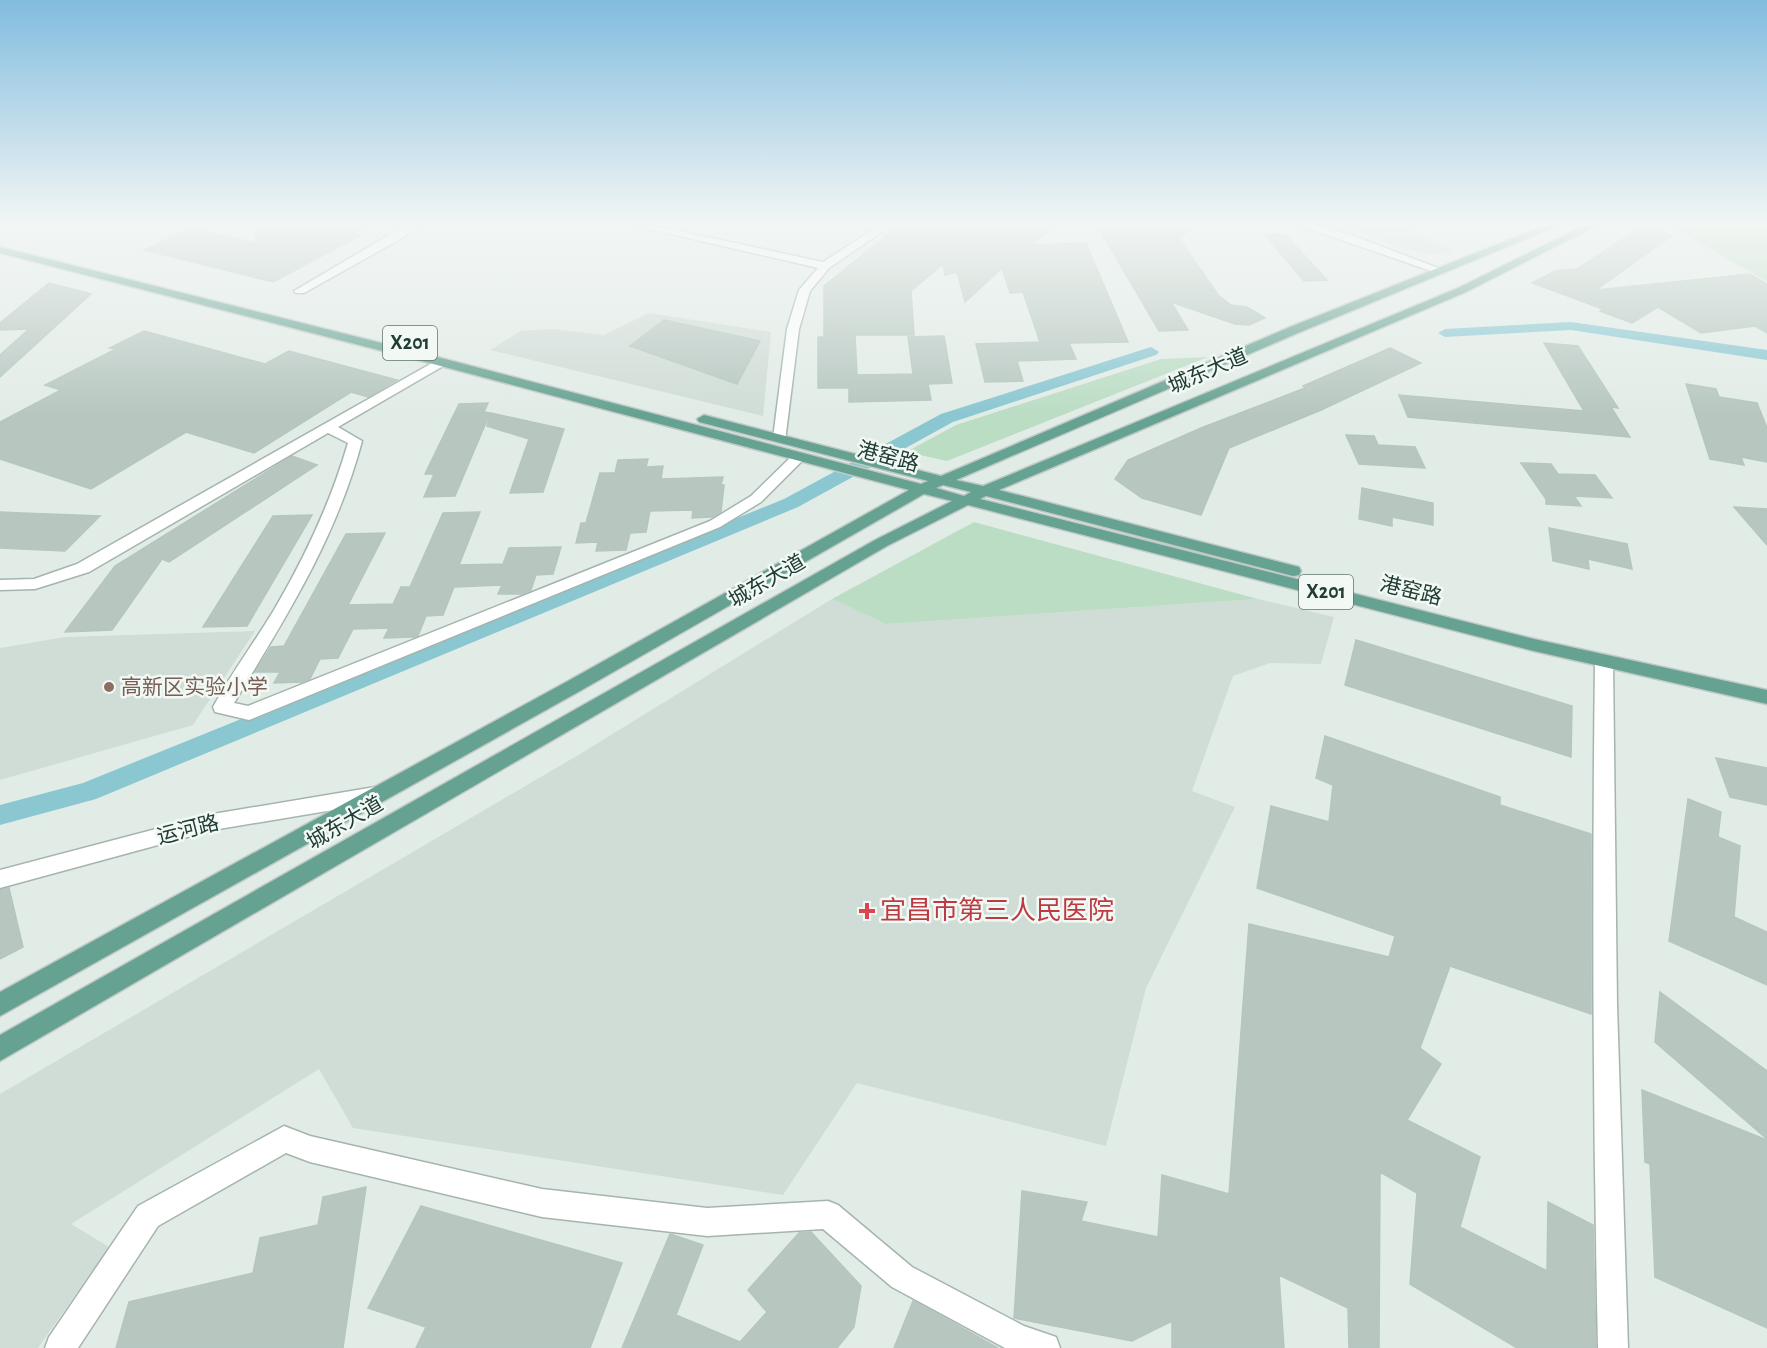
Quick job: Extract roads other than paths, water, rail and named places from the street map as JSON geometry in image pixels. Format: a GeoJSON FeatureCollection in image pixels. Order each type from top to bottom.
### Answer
{"type":"FeatureCollection","features":[{"type":"Feature","properties":{"kind":"main road","name":"港窑路"},"geometry":{"type":"LineString","coordinates":[[149,288],[811,455],[893,474],[944,479],[1533,633],[1767,685]]}},
{"type":"Feature","properties":{"kind":"main road","name":"港窑路"},"geometry":{"type":"LineString","coordinates":[[195,288],[780,438],[811,455]]}},
{"type":"Feature","properties":{"kind":"main road","name":"城东大道"},"geometry":{"type":"LineString","coordinates":[[0,1005],[379,795],[922,489],[1294,330],[1399,288]]}},
{"type":"Feature","properties":{"kind":"main road","name":"城东大道"},"geometry":{"type":"LineString","coordinates":[[0,1049],[881,543],[984,491],[1466,288]]}},
{"type":"Feature","properties":{"kind":"main road","name":"港窑路"},"geometry":{"type":"LineString","coordinates":[[893,474],[922,489],[964,500],[1604,661],[1767,697]]}},
{"type":"Feature","properties":{"kind":"street"},"geometry":{"type":"LineString","coordinates":[[300,291],[306,288]]}},
{"type":"Feature","properties":{"kind":"street"},"geometry":{"type":"LineString","coordinates":[[780,438],[793,329],[807,288]]}},
{"type":"Feature","properties":{"kind":"street"},"geometry":{"type":"LineString","coordinates":[[0,585],[34,584],[83,568],[441,362]]}},
{"type":"Feature","properties":{"kind":"street"},"geometry":{"type":"LineString","coordinates":[[327,427],[355,441],[348,475],[315,555],[222,707],[249,713],[714,524],[756,499],[811,455]]}},
{"type":"Feature","properties":{"kind":"street"},"geometry":{"type":"LineString","coordinates":[[1604,661],[1605,1133],[1613,1348]]}},
{"type":"Feature","properties":{"kind":"street","name":"运河路"},"geometry":{"type":"LineString","coordinates":[[0,879],[213,822],[379,795]]}},
{"type":"Feature","properties":{"kind":"street"},"geometry":{"type":"LineString","coordinates":[[60,1348],[148,1216],[284,1139],[310,1149],[542,1203],[707,1222],[828,1215],[902,1277],[1018,1339],[1045,1348]]}},
{"type":"Feature","properties":{"kind":"waterway"},"geometry":{"type":"LineString","coordinates":[[1445,333],[1571,326],[1767,355]]}},
{"type":"Feature","properties":{"kind":"waterway"},"geometry":{"type":"LineString","coordinates":[[0,815],[87,792],[791,503],[947,418],[1151,352]]}},
{"type":"Feature","properties":{"kind":"place","name":"高新区实验小学"},"geometry":{"type":"Point","coordinates":[109,687]}},
{"type":"Feature","properties":{"kind":"place","name":"宜昌市第三人民医院"},"geometry":{"type":"Point","coordinates":[867,911]}}]}
